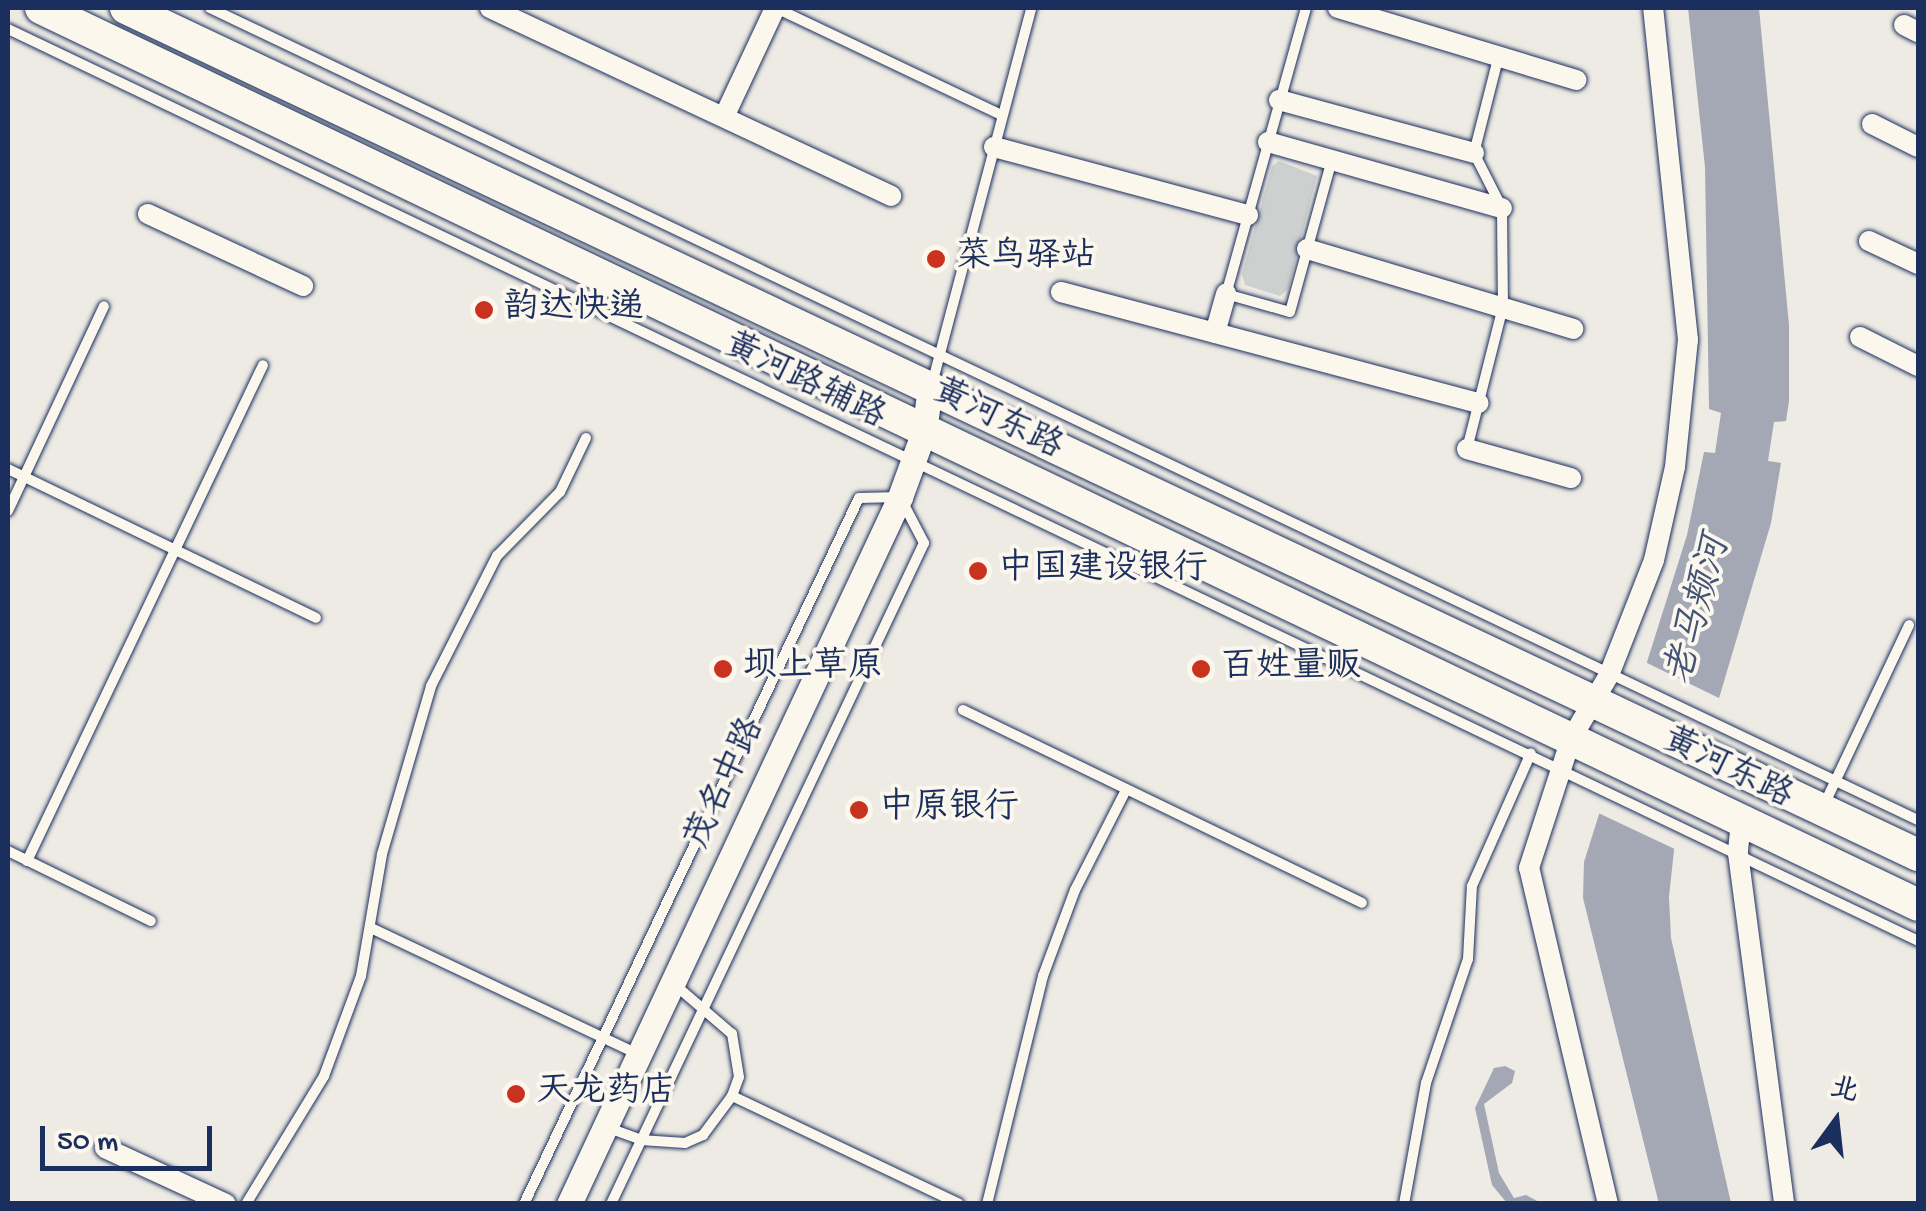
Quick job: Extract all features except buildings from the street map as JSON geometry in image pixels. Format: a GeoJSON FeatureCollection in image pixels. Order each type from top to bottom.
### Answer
{"type":"FeatureCollection","features":[{"type":"Feature","properties":{"kind":"main road","name":"黄河东路"},"geometry":{"type":"LineString","coordinates":[[41,8],[924,431],[1726,831],[1918,904]]}},
{"type":"Feature","properties":{"kind":"main road","name":"黄河东路"},"geometry":{"type":"LineString","coordinates":[[126,8],[934,373],[1744,755],[1828,795],[1918,855]]}},
{"type":"Feature","properties":{"kind":"street"},"geometry":{"type":"LineString","coordinates":[[724,117],[775,8]]}},
{"type":"Feature","properties":{"kind":"street"},"geometry":{"type":"LineString","coordinates":[[1338,8],[1576,80]]}},
{"type":"Feature","properties":{"kind":"street"},"geometry":{"type":"LineString","coordinates":[[1608,1204],[1529,868],[1608,692],[1654,560],[1686,379],[1688,340],[1653,8]]}},
{"type":"Feature","properties":{"kind":"street"},"geometry":{"type":"LineString","coordinates":[[503,10],[891,196]]}},
{"type":"Feature","properties":{"kind":"street"},"geometry":{"type":"LineString","coordinates":[[1280,100],[1474,153]]}},
{"type":"Feature","properties":{"kind":"street"},"geometry":{"type":"LineString","coordinates":[[1872,124],[1918,147]]}},
{"type":"Feature","properties":{"kind":"street"},"geometry":{"type":"LineString","coordinates":[[1268,142],[1502,208]]}},
{"type":"Feature","properties":{"kind":"street"},"geometry":{"type":"LineString","coordinates":[[994,147],[1248,216]]}},
{"type":"Feature","properties":{"kind":"street"},"geometry":{"type":"LineString","coordinates":[[148,214],[303,286]]}},
{"type":"Feature","properties":{"kind":"street"},"geometry":{"type":"LineString","coordinates":[[1869,241],[1918,264]]}},
{"type":"Feature","properties":{"kind":"street"},"geometry":{"type":"LineString","coordinates":[[1307,250],[1573,328]]}},
{"type":"Feature","properties":{"kind":"street"},"geometry":{"type":"LineString","coordinates":[[1061,292],[1478,402]]}},
{"type":"Feature","properties":{"kind":"street"},"geometry":{"type":"LineString","coordinates":[[1215,333],[1226,294]]}},
{"type":"Feature","properties":{"kind":"street"},"geometry":{"type":"LineString","coordinates":[[1860,337],[1918,366]]}},
{"type":"Feature","properties":{"kind":"street","name":"茂名中路"},"geometry":{"type":"LineString","coordinates":[[569,1204],[900,497],[924,431],[934,373]]}},
{"type":"Feature","properties":{"kind":"street"},"geometry":{"type":"LineString","coordinates":[[1467,449],[1571,478]]}},
{"type":"Feature","properties":{"kind":"street"},"geometry":{"type":"LineString","coordinates":[[1726,831],[1784,1204]]}},
{"type":"Feature","properties":{"kind":"street"},"geometry":{"type":"LineString","coordinates":[[106,1148],[226,1204]]}},
{"type":"Feature","properties":{"kind":"lane"},"geometry":{"type":"LineString","coordinates":[[210,8],[934,373],[1031,8]]}},
{"type":"Feature","properties":{"kind":"lane"},"geometry":{"type":"LineString","coordinates":[[775,8],[1001,115]]}},
{"type":"Feature","properties":{"kind":"lane"},"geometry":{"type":"LineString","coordinates":[[1306,8],[1226,294],[1290,312],[1332,160]]}},
{"type":"Feature","properties":{"kind":"lane","name":"黄河路辅路"},"geometry":{"type":"LineString","coordinates":[[8,29],[912,466],[1530,753],[1576,758]]}},
{"type":"Feature","properties":{"kind":"lane"},"geometry":{"type":"LineString","coordinates":[[1467,449],[1503,307],[1502,208],[1474,153],[1498,59]]}},
{"type":"Feature","properties":{"kind":"lane"},"geometry":{"type":"LineString","coordinates":[[8,512],[104,306]]}},
{"type":"Feature","properties":{"kind":"lane"},"geometry":{"type":"LineString","coordinates":[[27,861],[263,366]]}},
{"type":"Feature","properties":{"kind":"lane"},"geometry":{"type":"LineString","coordinates":[[246,1204],[324,1076],[362,976],[382,854],[430,686],[497,556],[560,492],[586,438]]}},
{"type":"Feature","properties":{"kind":"lane"},"geometry":{"type":"LineString","coordinates":[[8,469],[316,618]]}},
{"type":"Feature","properties":{"kind":"lane"},"geometry":{"type":"LineString","coordinates":[[524,1204],[859,498],[900,497],[924,543],[611,1204]]}},
{"type":"Feature","properties":{"kind":"lane"},"geometry":{"type":"LineString","coordinates":[[1909,625],[1828,795],[1918,820]]}},
{"type":"Feature","properties":{"kind":"lane"},"geometry":{"type":"LineString","coordinates":[[963,710],[1362,902]]}},
{"type":"Feature","properties":{"kind":"lane"},"geometry":{"type":"LineString","coordinates":[[1404,1204],[1426,1082],[1468,959],[1472,886],[1530,753]]}},
{"type":"Feature","properties":{"kind":"lane"},"geometry":{"type":"LineString","coordinates":[[987,1204],[1043,976],[1075,890],[1126,790]]}},
{"type":"Feature","properties":{"kind":"lane"},"geometry":{"type":"LineString","coordinates":[[1726,831],[1918,942]]}},
{"type":"Feature","properties":{"kind":"lane"},"geometry":{"type":"LineString","coordinates":[[8,851],[151,920]]}},
{"type":"Feature","properties":{"kind":"lane"},"geometry":{"type":"LineString","coordinates":[[371,928],[640,1055]]}},
{"type":"Feature","properties":{"kind":"lane"},"geometry":{"type":"LineString","coordinates":[[606,1128],[641,1140],[684,1142],[703,1135],[732,1096],[739,1056],[732,1034],[705,1006],[673,984]]}},
{"type":"Feature","properties":{"kind":"lane"},"geometry":{"type":"LineString","coordinates":[[732,1096],[959,1204]]}},
{"type":"Feature","properties":{"kind":"shaded area"},"geometry":{"type":"Polygon","coordinates":[[[1279,161],[1317,176],[1288,289],[1280,296],[1245,285],[1242,274],[1272,166],[1279,161]]]}},
{"type":"Feature","properties":{"kind":"water","name":"老马颊河"},"geometry":{"type":"Polygon","coordinates":[[[1688,8],[1759,8],[1789,325],[1789,401],[1786,421],[1774,422],[1768,461],[1781,463],[1771,523],[1674,850],[1669,897],[1671,938],[1731,1203],[1659,1204],[1583,898],[1584,862],[1687,535],[1704,452],[1715,453],[1721,413],[1709,409],[1705,167],[1688,8]]]}},
{"type":"Feature","properties":{"kind":"water"},"geometry":{"type":"Polygon","coordinates":[[[1505,1066],[1515,1071],[1512,1083],[1484,1104],[1499,1173],[1514,1198],[1526,1195],[1541,1203],[1507,1203],[1492,1185],[1475,1108],[1494,1068],[1505,1066]]]}},
{"type":"Feature","properties":{"kind":"pier"},"geometry":{"type":"Polygon","coordinates":[[[1641,660],[1725,701],[1679,851],[1594,811],[1641,660]]]}},
{"type":"Feature","properties":{"kind":"place","name":"菜鸟驿站"},"geometry":{"type":"Point","coordinates":[936,259]}},
{"type":"Feature","properties":{"kind":"place","name":"韵达快递"},"geometry":{"type":"Point","coordinates":[484,310]}},
{"type":"Feature","properties":{"kind":"place","name":"中国建设银行"},"geometry":{"type":"Point","coordinates":[978,571]}},
{"type":"Feature","properties":{"kind":"place","name":"坝上草原"},"geometry":{"type":"Point","coordinates":[723,669]}},
{"type":"Feature","properties":{"kind":"place","name":"百姓量贩"},"geometry":{"type":"Point","coordinates":[1201,669]}},
{"type":"Feature","properties":{"kind":"place","name":"中原银行"},"geometry":{"type":"Point","coordinates":[859,810]}},
{"type":"Feature","properties":{"kind":"place","name":"天龙药店"},"geometry":{"type":"Point","coordinates":[516,1094]}}]}
